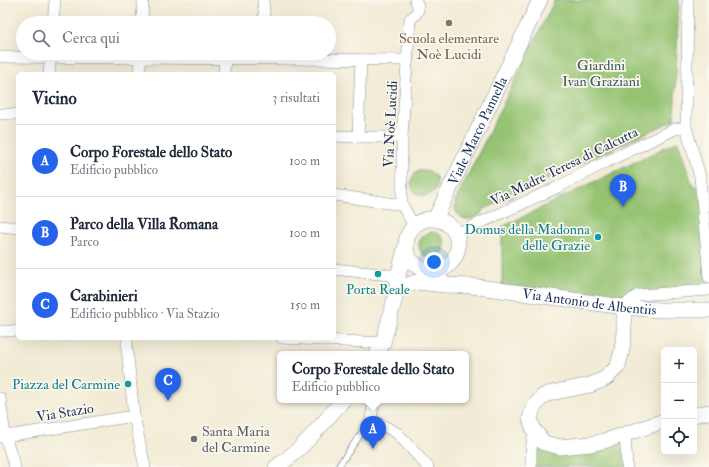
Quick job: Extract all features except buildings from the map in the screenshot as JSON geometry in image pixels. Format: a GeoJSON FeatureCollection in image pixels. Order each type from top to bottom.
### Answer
{"type":"FeatureCollection","features":[{"type":"Feature","properties":{"kind":"main road","name":"Viale Marco Pannella"},"geometry":{"type":"LineString","coordinates":[[435,219],[540,0]]}},
{"type":"Feature","properties":{"kind":"main road"},"geometry":{"type":"LineString","coordinates":[[380,349],[400,285],[408,235],[414,226],[424,220],[435,219],[444,221],[454,230],[456,234],[458,246],[453,260],[445,268],[439,270],[424,269],[400,285]]}},
{"type":"Feature","properties":{"kind":"main road"},"geometry":{"type":"LineString","coordinates":[[406,245],[407,252],[414,264],[424,269],[446,285]]}},
{"type":"Feature","properties":{"kind":"main road"},"geometry":{"type":"LineString","coordinates":[[453,260],[458,276],[471,286]]}},
{"type":"Feature","properties":{"kind":"main road","name":"Via Antonio de Albentiis"},"geometry":{"type":"LineString","coordinates":[[400,285],[417,282],[471,286],[624,307],[660,310],[709,310]]}},
{"type":"Feature","properties":{"kind":"main road"},"geometry":{"type":"LineString","coordinates":[[624,307],[624,332],[618,366],[606,378],[600,381],[590,385],[543,396],[533,408],[530,419],[534,430],[544,443],[560,447],[591,444],[608,440],[661,422]]}},
{"type":"Feature","properties":{"kind":"main road"},"geometry":{"type":"LineString","coordinates":[[276,467],[283,463],[305,442],[340,403]]}},
{"type":"Feature","properties":{"kind":"main road"},"geometry":{"type":"LineString","coordinates":[[697,414],[709,412]]}},
{"type":"Feature","properties":{"kind":"street"},"geometry":{"type":"LineString","coordinates":[[54,16],[55,0]]}},
{"type":"Feature","properties":{"kind":"street"},"geometry":{"type":"LineString","coordinates":[[143,16],[144,0]]}},
{"type":"Feature","properties":{"kind":"street"},"geometry":{"type":"LineString","coordinates":[[263,0],[264,16]]}},
{"type":"Feature","properties":{"kind":"street"},"geometry":{"type":"LineString","coordinates":[[688,0],[686,127],[705,177],[709,277]]}},
{"type":"Feature","properties":{"kind":"street","name":"Via Noè Lucidi"},"geometry":{"type":"LineString","coordinates":[[414,226],[402,205],[402,137],[410,19],[415,15],[419,7]]}},
{"type":"Feature","properties":{"kind":"street"},"geometry":{"type":"LineString","coordinates":[[0,57],[16,56]]}},
{"type":"Feature","properties":{"kind":"street"},"geometry":{"type":"LineString","coordinates":[[336,59],[408,60]]}},
{"type":"Feature","properties":{"kind":"street"},"geometry":{"type":"LineString","coordinates":[[49,72],[50,60]]}},
{"type":"Feature","properties":{"kind":"street"},"geometry":{"type":"LineString","coordinates":[[139,72],[140,60]]}},
{"type":"Feature","properties":{"kind":"street"},"geometry":{"type":"LineString","coordinates":[[224,72],[225,60]]}},
{"type":"Feature","properties":{"kind":"street"},"geometry":{"type":"LineString","coordinates":[[358,137],[361,60]]}},
{"type":"Feature","properties":{"kind":"street"},"geometry":{"type":"LineString","coordinates":[[0,114],[16,114]]}},
{"type":"Feature","properties":{"kind":"street","name":"Via Madre Teresa di Calcutta"},"geometry":{"type":"LineString","coordinates":[[456,234],[558,187],[675,129],[686,127]]}},
{"type":"Feature","properties":{"kind":"street"},"geometry":{"type":"LineString","coordinates":[[336,136],[402,137]]}},
{"type":"Feature","properties":{"kind":"street"},"geometry":{"type":"LineString","coordinates":[[336,195],[402,205]]}},
{"type":"Feature","properties":{"kind":"street"},"geometry":{"type":"LineString","coordinates":[[0,226],[16,228]]}},
{"type":"Feature","properties":{"kind":"street"},"geometry":{"type":"LineString","coordinates":[[336,269],[400,285]]}},
{"type":"Feature","properties":{"kind":"street"},"geometry":{"type":"LineString","coordinates":[[624,307],[638,295],[709,290]]}},
{"type":"Feature","properties":{"kind":"street"},"geometry":{"type":"LineString","coordinates":[[0,331],[16,331]]}},
{"type":"Feature","properties":{"kind":"street"},"geometry":{"type":"LineString","coordinates":[[127,340],[134,416],[145,467]]}},
{"type":"Feature","properties":{"kind":"street"},"geometry":{"type":"LineString","coordinates":[[300,340],[380,349]]}},
{"type":"Feature","properties":{"kind":"street"},"geometry":{"type":"LineString","coordinates":[[0,398],[3,436],[15,467]]}},
{"type":"Feature","properties":{"kind":"street"},"geometry":{"type":"LineString","coordinates":[[373,403],[371,419],[397,433],[428,467]]}},
{"type":"Feature","properties":{"kind":"street","name":"Via Stazio"},"geometry":{"type":"LineString","coordinates":[[3,436],[134,416]]}},
{"type":"Feature","properties":{"kind":"street"},"geometry":{"type":"LineString","coordinates":[[531,467],[531,450],[534,430]]}},
{"type":"Feature","properties":{"kind":"street"},"geometry":{"type":"LineString","coordinates":[[625,433],[628,467]]}},
{"type":"Feature","properties":{"kind":"lane"},"geometry":{"type":"LineString","coordinates":[[338,467],[371,419]]}},
{"type":"Feature","properties":{"kind":"green space","name":"Giardini Ivan Graziani"},"geometry":{"type":"Polygon","coordinates":[[[555,0],[679,0],[674,120],[484,209],[480,215],[475,218],[467,219],[461,217],[456,212],[456,199],[555,0]]]}},
{"type":"Feature","properties":{"kind":"green space"},"geometry":{"type":"Polygon","coordinates":[[[678,141],[693,187],[702,187],[709,290],[638,295],[624,307],[502,291],[502,227],[678,141]]]}},
{"type":"Feature","properties":{"kind":"green space"},"geometry":{"type":"Polygon","coordinates":[[[424,170],[434,173],[437,183],[434,193],[424,196],[414,193],[411,183],[414,173],[424,170]]]}},
{"type":"Feature","properties":{"kind":"green space"},"geometry":{"type":"Polygon","coordinates":[[[432,232],[442,235],[445,245],[442,255],[432,258],[422,255],[419,245],[422,235],[432,232]]]}},
{"type":"Feature","properties":{"kind":"green space"},"geometry":{"type":"Polygon","coordinates":[[[625,433],[627,467],[531,467],[531,450],[574,446],[625,433]]]}},
{"type":"Feature","properties":{"kind":"place","name":"Scuola elementare Noè Lucidi"},"geometry":{"type":"Point","coordinates":[449,23]}},
{"type":"Feature","properties":{"kind":"place","name":"Parco della Villa Romana"},"geometry":{"type":"Point","coordinates":[623,207]}},
{"type":"Feature","properties":{"kind":"place","name":"Domus della Madonna delle Grazie"},"geometry":{"type":"Point","coordinates":[598,237]}},
{"type":"Feature","properties":{"kind":"place","name":"Porta Reale"},"geometry":{"type":"Point","coordinates":[378,274]}},
{"type":"Feature","properties":{"kind":"place","name":"Piazza del Carmine"},"geometry":{"type":"Point","coordinates":[128,384]}},
{"type":"Feature","properties":{"kind":"place","name":"Carabinieri"},"geometry":{"type":"Point","coordinates":[168,401]}},
{"type":"Feature","properties":{"kind":"place","name":"Santa Maria del Carmine"},"geometry":{"type":"Point","coordinates":[194,439]}},
{"type":"Feature","properties":{"kind":"place","name":"Corpo Forestale dello Stato"},"geometry":{"type":"Point","coordinates":[373,449]}}]}
